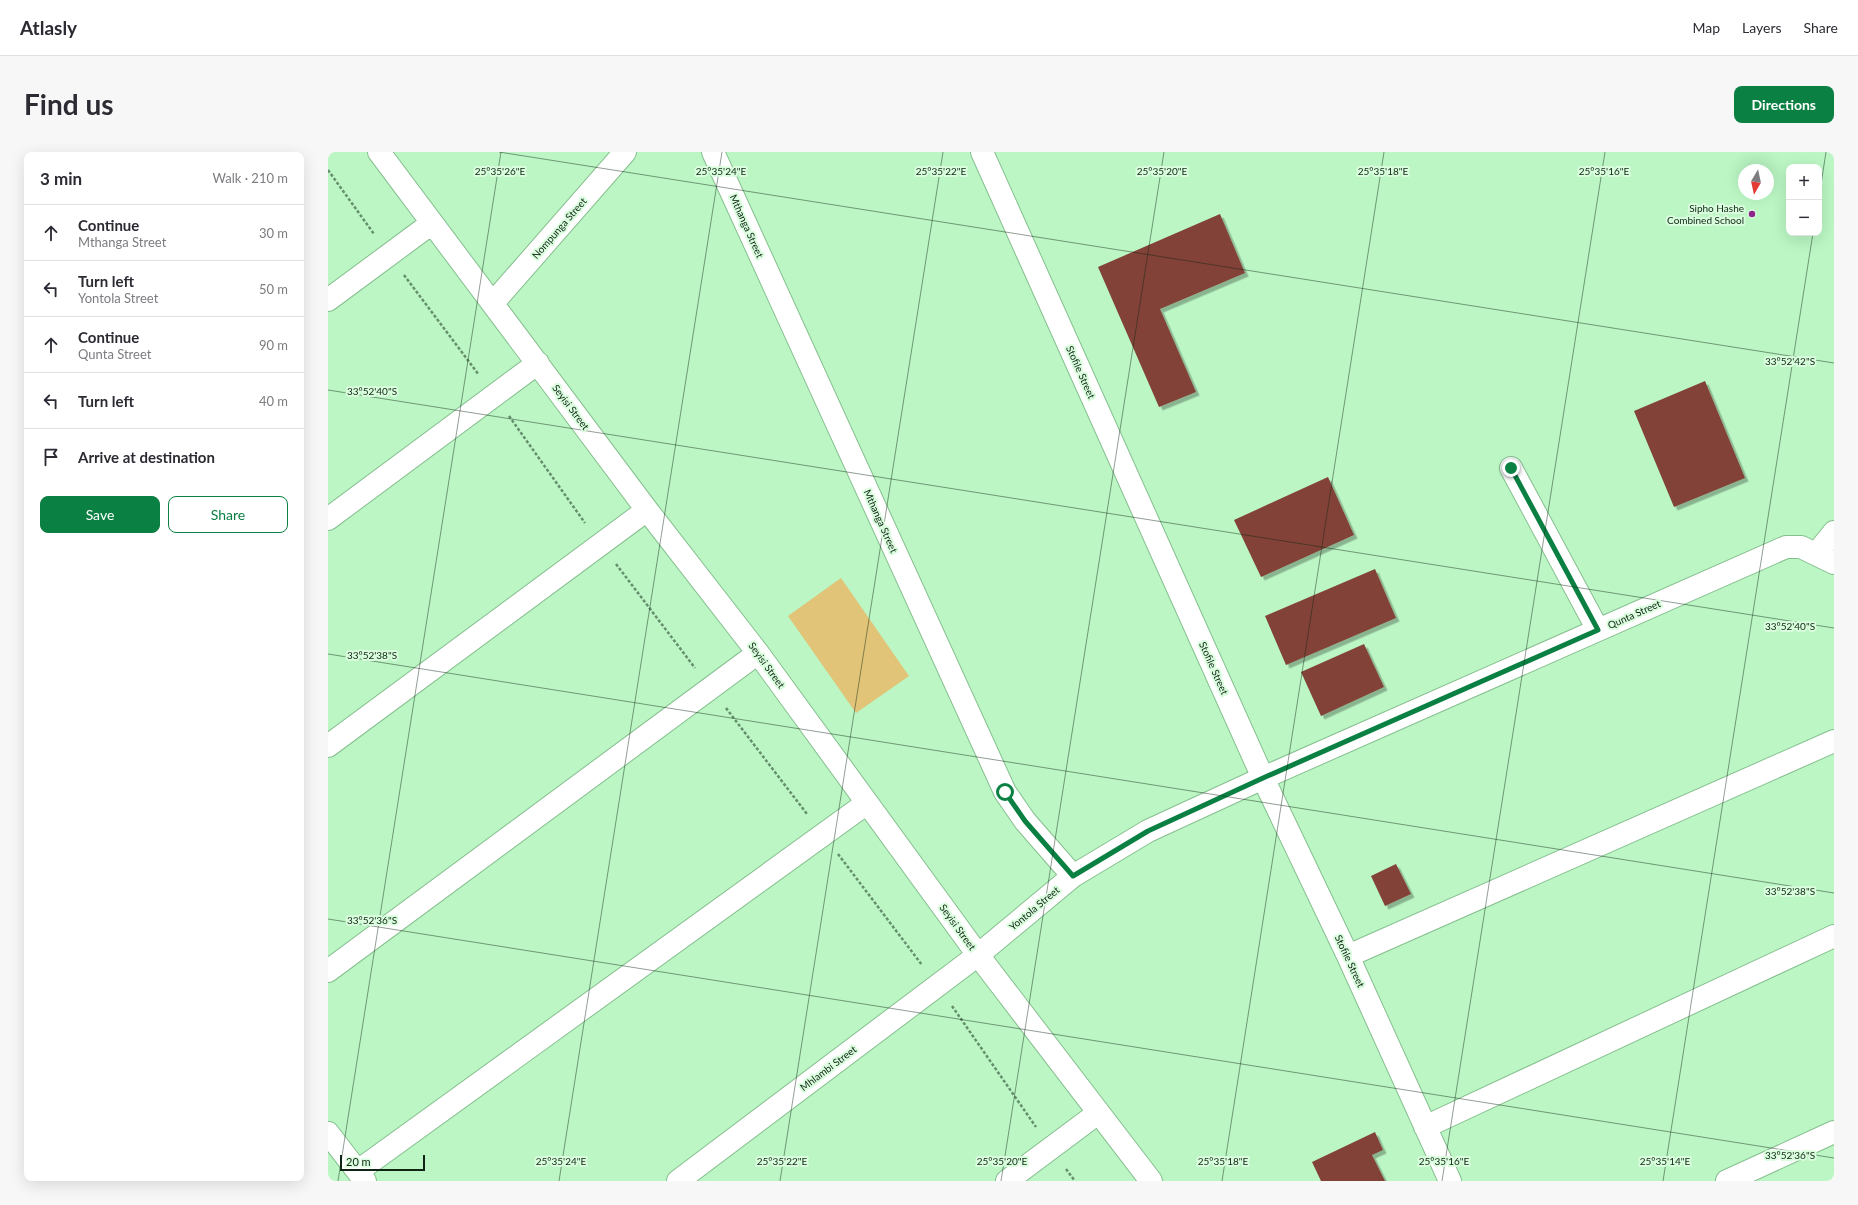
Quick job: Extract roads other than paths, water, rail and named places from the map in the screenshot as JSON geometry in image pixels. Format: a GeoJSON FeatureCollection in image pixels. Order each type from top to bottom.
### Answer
{"type":"FeatureCollection","features":[{"type":"Feature","properties":{"kind":"street","name":"Seyisi Street"},"geometry":{"type":"LineString","coordinates":[[379,152],[647,510],[758,653],[978,955],[1151,1181]]}},
{"type":"Feature","properties":{"kind":"street","name":"Nompunga Street"},"geometry":{"type":"LineString","coordinates":[[493,303],[625,152]]}},
{"type":"Feature","properties":{"kind":"street","name":"Mthanga Street"},"geometry":{"type":"LineString","coordinates":[[713,152],[1005,792],[1025,821],[1073,876]]}},
{"type":"Feature","properties":{"kind":"street","name":"Stofile Street"},"geometry":{"type":"LineString","coordinates":[[982,152],[1263,778],[1348,956],[1450,1181]]}},
{"type":"Feature","properties":{"kind":"street"},"geometry":{"type":"LineString","coordinates":[[328,300],[432,222]]}},
{"type":"Feature","properties":{"kind":"street"},"geometry":{"type":"LineString","coordinates":[[328,519],[538,363]]}},
{"type":"Feature","properties":{"kind":"street"},"geometry":{"type":"LineString","coordinates":[[1511,468],[1598,630]]}},
{"type":"Feature","properties":{"kind":"street"},"geometry":{"type":"LineString","coordinates":[[328,746],[647,510]]}},
{"type":"Feature","properties":{"kind":"street"},"geometry":{"type":"LineString","coordinates":[[1825,558],[1834,532]]}},
{"type":"Feature","properties":{"kind":"street","name":"Qunta Street"},"geometry":{"type":"LineString","coordinates":[[1263,778],[1786,548],[1801,547],[1825,558]]}},
{"type":"Feature","properties":{"kind":"street"},"geometry":{"type":"LineString","coordinates":[[328,971],[758,653]]}},
{"type":"Feature","properties":{"kind":"street"},"geometry":{"type":"LineString","coordinates":[[1348,956],[1834,741]]}},
{"type":"Feature","properties":{"kind":"street","name":"Yontola Street"},"geometry":{"type":"LineString","coordinates":[[978,955],[1073,876],[1148,831],[1263,778]]}},
{"type":"Feature","properties":{"kind":"street"},"geometry":{"type":"LineString","coordinates":[[328,1133],[362,1176],[867,803]]}},
{"type":"Feature","properties":{"kind":"street"},"geometry":{"type":"LineString","coordinates":[[1425,1127],[1834,936]]}},
{"type":"Feature","properties":{"kind":"street","name":"Mhlambi Street"},"geometry":{"type":"LineString","coordinates":[[678,1181],[978,955]]}},
{"type":"Feature","properties":{"kind":"street"},"geometry":{"type":"LineString","coordinates":[[1007,1181],[1098,1113]]}},
{"type":"Feature","properties":{"kind":"street"},"geometry":{"type":"LineString","coordinates":[[1727,1181],[1834,1132]]}},
{"type":"Feature","properties":{"kind":"place","name":"Sipho Hashe Combined School"},"geometry":{"type":"Point","coordinates":[1752,214]}}]}
